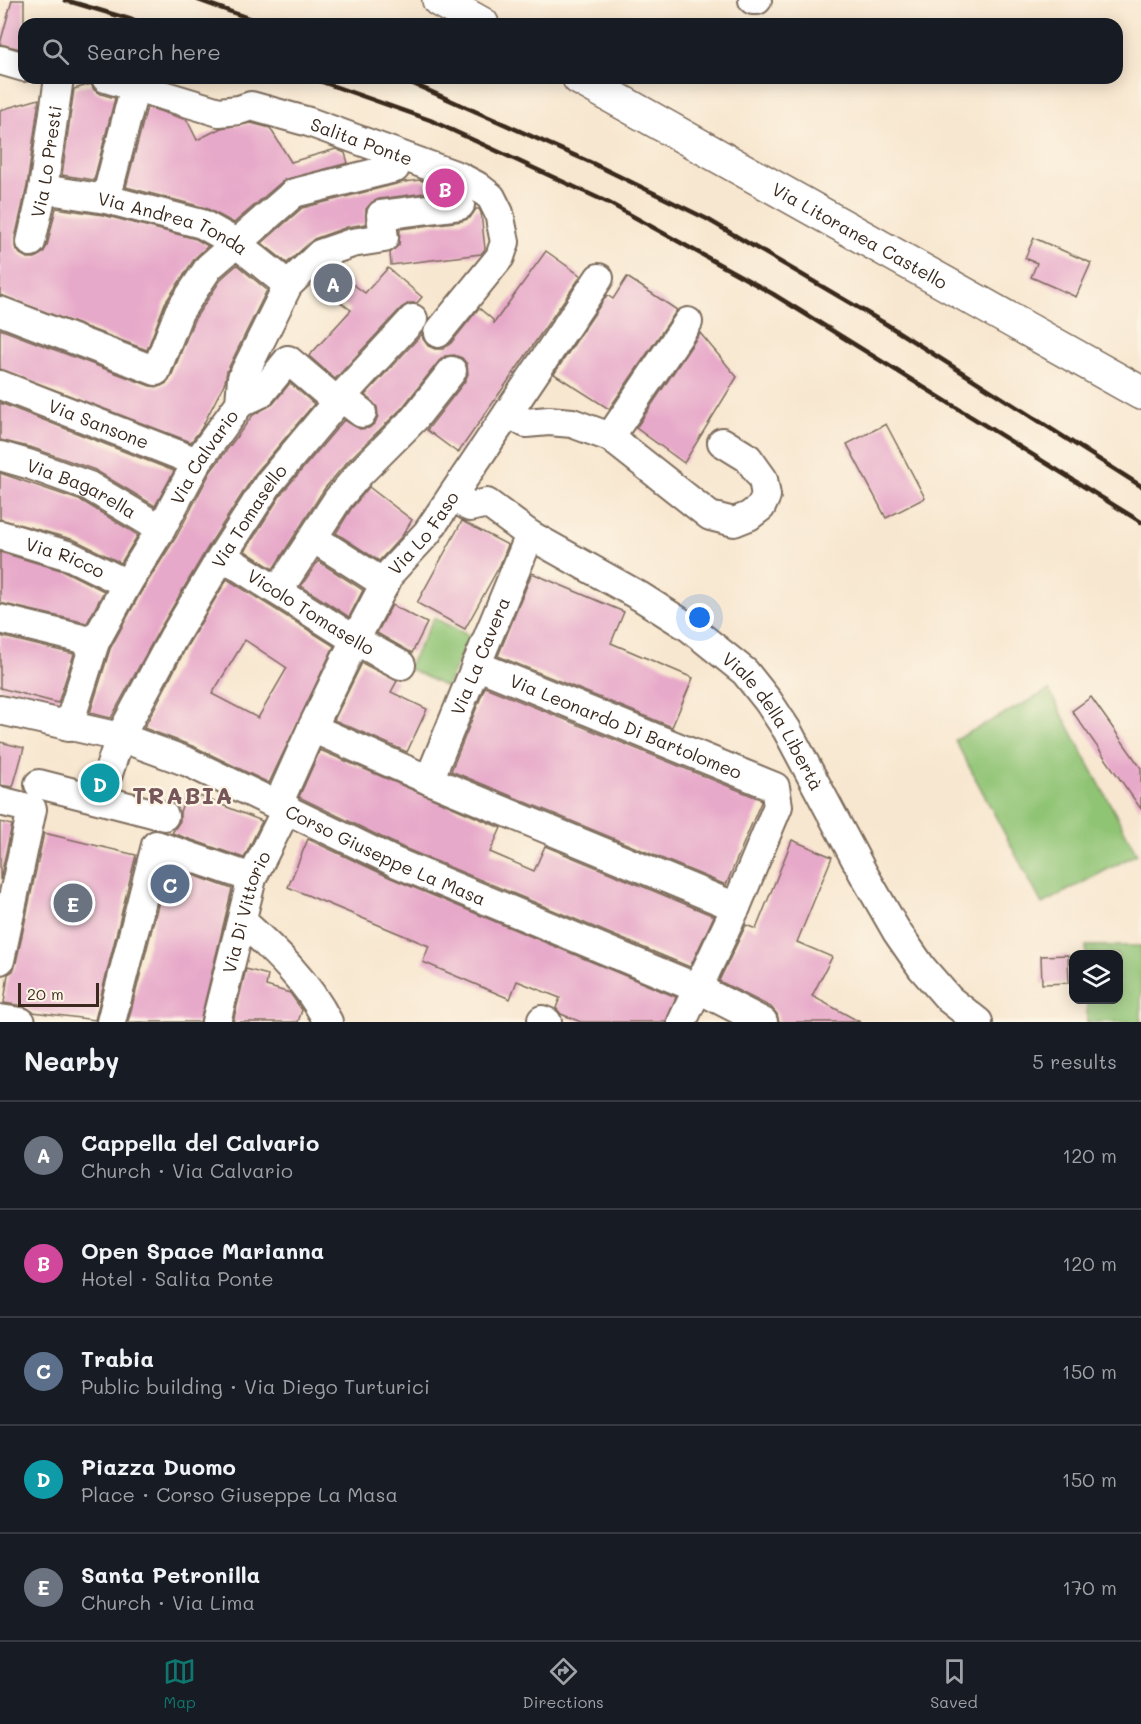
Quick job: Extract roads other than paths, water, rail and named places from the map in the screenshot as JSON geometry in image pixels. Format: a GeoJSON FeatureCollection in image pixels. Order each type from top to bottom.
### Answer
{"type":"FeatureCollection","features":[{"type":"Feature","properties":{"kind":"main road"},"geometry":{"type":"LineString","coordinates":[[440,0],[472,18]]}},
{"type":"Feature","properties":{"kind":"main road","name":"Via Litoranea Castello"},"geometry":{"type":"LineString","coordinates":[[590,84],[1141,393]]}},
{"type":"Feature","properties":{"kind":"street"},"geometry":{"type":"LineString","coordinates":[[0,60],[18,65]]}},
{"type":"Feature","properties":{"kind":"street","name":"Via Lo Presti"},"geometry":{"type":"LineString","coordinates":[[31,242],[43,189],[58,84]]}},
{"type":"Feature","properties":{"kind":"street","name":"Salita Ponte"},"geometry":{"type":"LineString","coordinates":[[128,84],[219,112],[251,106],[309,122],[436,168],[477,186],[491,197],[499,213],[505,242],[500,257],[438,333]]}},
{"type":"Feature","properties":{"kind":"street"},"geometry":{"type":"LineString","coordinates":[[106,199],[135,86]]}},
{"type":"Feature","properties":{"kind":"street"},"geometry":{"type":"LineString","coordinates":[[0,311],[156,371],[179,312],[209,267],[236,243],[294,193],[395,168],[399,156]]}},
{"type":"Feature","properties":{"kind":"street","name":"Via Andrea Tonda"},"geometry":{"type":"LineString","coordinates":[[43,189],[145,207],[202,224],[236,243],[288,285]]}},
{"type":"Feature","properties":{"kind":"street","name":"Via Calvario"},"geometry":{"type":"LineString","coordinates":[[68,727],[95,642],[127,584],[161,530],[197,462],[240,403],[242,378],[288,285],[320,254],[351,243],[384,238],[381,215],[460,205]]}},
{"type":"Feature","properties":{"kind":"street","name":"Via Lo Faso"},"geometry":{"type":"LineString","coordinates":[[283,806],[312,728],[391,572],[426,533],[599,278]]}},
{"type":"Feature","properties":{"kind":"street","name":"Via Tomasello"},"geometry":{"type":"LineString","coordinates":[[107,777],[120,737],[173,638],[269,483],[344,401],[413,319]]}},
{"type":"Feature","properties":{"kind":"street"},"geometry":{"type":"LineString","coordinates":[[610,436],[688,322]]}},
{"type":"Feature","properties":{"kind":"street"},"geometry":{"type":"LineString","coordinates":[[240,403],[261,393],[288,360],[344,401]]}},
{"type":"Feature","properties":{"kind":"street"},"geometry":{"type":"LineString","coordinates":[[278,591],[338,499],[414,419],[452,371]]}},
{"type":"Feature","properties":{"kind":"street","name":"Via Sansone"},"geometry":{"type":"LineString","coordinates":[[0,385],[197,462]]}},
{"type":"Feature","properties":{"kind":"street"},"geometry":{"type":"LineString","coordinates":[[508,413],[526,423],[549,421],[572,423],[610,436],[710,516],[734,522],[749,516],[760,507],[766,496],[763,479],[748,458],[722,442]]}},
{"type":"Feature","properties":{"kind":"street","name":"Via Bagarella"},"geometry":{"type":"LineString","coordinates":[[0,456],[89,486],[161,530]]}},
{"type":"Feature","properties":{"kind":"street","name":"Viale della Libertà"},"geometry":{"type":"LineString","coordinates":[[458,487],[470,507],[487,503],[530,535],[641,597],[690,628],[745,672],[768,701],[786,730],[863,873],[903,941],[922,968],[949,999],[978,1022]]}},
{"type":"Feature","properties":{"kind":"street","name":"Via Ricco"},"geometry":{"type":"LineString","coordinates":[[0,535],[70,556],[127,584]]}},
{"type":"Feature","properties":{"kind":"street","name":"Via La Cavera"},"geometry":{"type":"LineString","coordinates":[[429,780],[530,535]]}},
{"type":"Feature","properties":{"kind":"street"},"geometry":{"type":"LineString","coordinates":[[313,538],[385,584]]}},
{"type":"Feature","properties":{"kind":"street","name":"Vicolo Tomasello"},"geometry":{"type":"LineString","coordinates":[[222,556],[355,640],[401,665]]}},
{"type":"Feature","properties":{"kind":"street"},"geometry":{"type":"LineString","coordinates":[[0,619],[95,642]]}},
{"type":"Feature","properties":{"kind":"street","name":"Via Leonardo Di Bartolomeo"},"geometry":{"type":"LineString","coordinates":[[476,665],[776,787],[778,806],[736,907]]}},
{"type":"Feature","properties":{"kind":"street","name":"Corso Giuseppe La Masa"},"geometry":{"type":"LineString","coordinates":[[0,710],[120,737],[188,762],[397,863],[697,988],[763,1022]]}},
{"type":"Feature","properties":{"kind":"street"},"geometry":{"type":"LineString","coordinates":[[312,728],[429,780],[736,907],[682,1022]]}},
{"type":"Feature","properties":{"kind":"street"},"geometry":{"type":"LineString","coordinates":[[1,948],[10,870],[26,798],[167,805],[111,1022]]}},
{"type":"Feature","properties":{"kind":"street","name":"Via Di Vittorio"},"geometry":{"type":"LineString","coordinates":[[216,1022],[252,878],[283,806]]}},
{"type":"Feature","properties":{"kind":"street"},"geometry":{"type":"LineString","coordinates":[[155,852],[252,878]]}},
{"type":"Feature","properties":{"kind":"street"},"geometry":{"type":"LineString","coordinates":[[242,921],[311,992],[328,1022]]}},
{"type":"Feature","properties":{"kind":"street"},"geometry":{"type":"LineString","coordinates":[[0,1019],[21,1022]]}},
{"type":"Feature","properties":{"kind":"railway"},"geometry":{"type":"LineString","coordinates":[[65,0],[126,18]]}},
{"type":"Feature","properties":{"kind":"railway"},"geometry":{"type":"LineString","coordinates":[[198,0],[248,18]]}},
{"type":"Feature","properties":{"kind":"railway"},"geometry":{"type":"LineString","coordinates":[[328,84],[430,120],[609,203],[773,294],[1141,522]]}},
{"type":"Feature","properties":{"kind":"railway"},"geometry":{"type":"LineString","coordinates":[[414,84],[592,163],[707,219],[886,324],[1141,486]]}},
{"type":"Feature","properties":{"kind":"place","name":"Open Space Marianna"},"geometry":{"type":"Point","coordinates":[445,188]}},
{"type":"Feature","properties":{"kind":"place","name":"Cappella del Calvario"},"geometry":{"type":"Point","coordinates":[333,283]}},
{"type":"Feature","properties":{"kind":"place","name":"Piazza Duomo"},"geometry":{"type":"Point","coordinates":[100,783]}},
{"type":"Feature","properties":{"kind":"place","name":"Trabia"},"geometry":{"type":"Point","coordinates":[170,884]}},
{"type":"Feature","properties":{"kind":"place","name":"Santa Petronilla"},"geometry":{"type":"Point","coordinates":[73,903]}},
{"type":"Feature","properties":{"kind":"district","name":"TRABIA"},"geometry":{"type":"Point","coordinates":[183,794]}}]}
